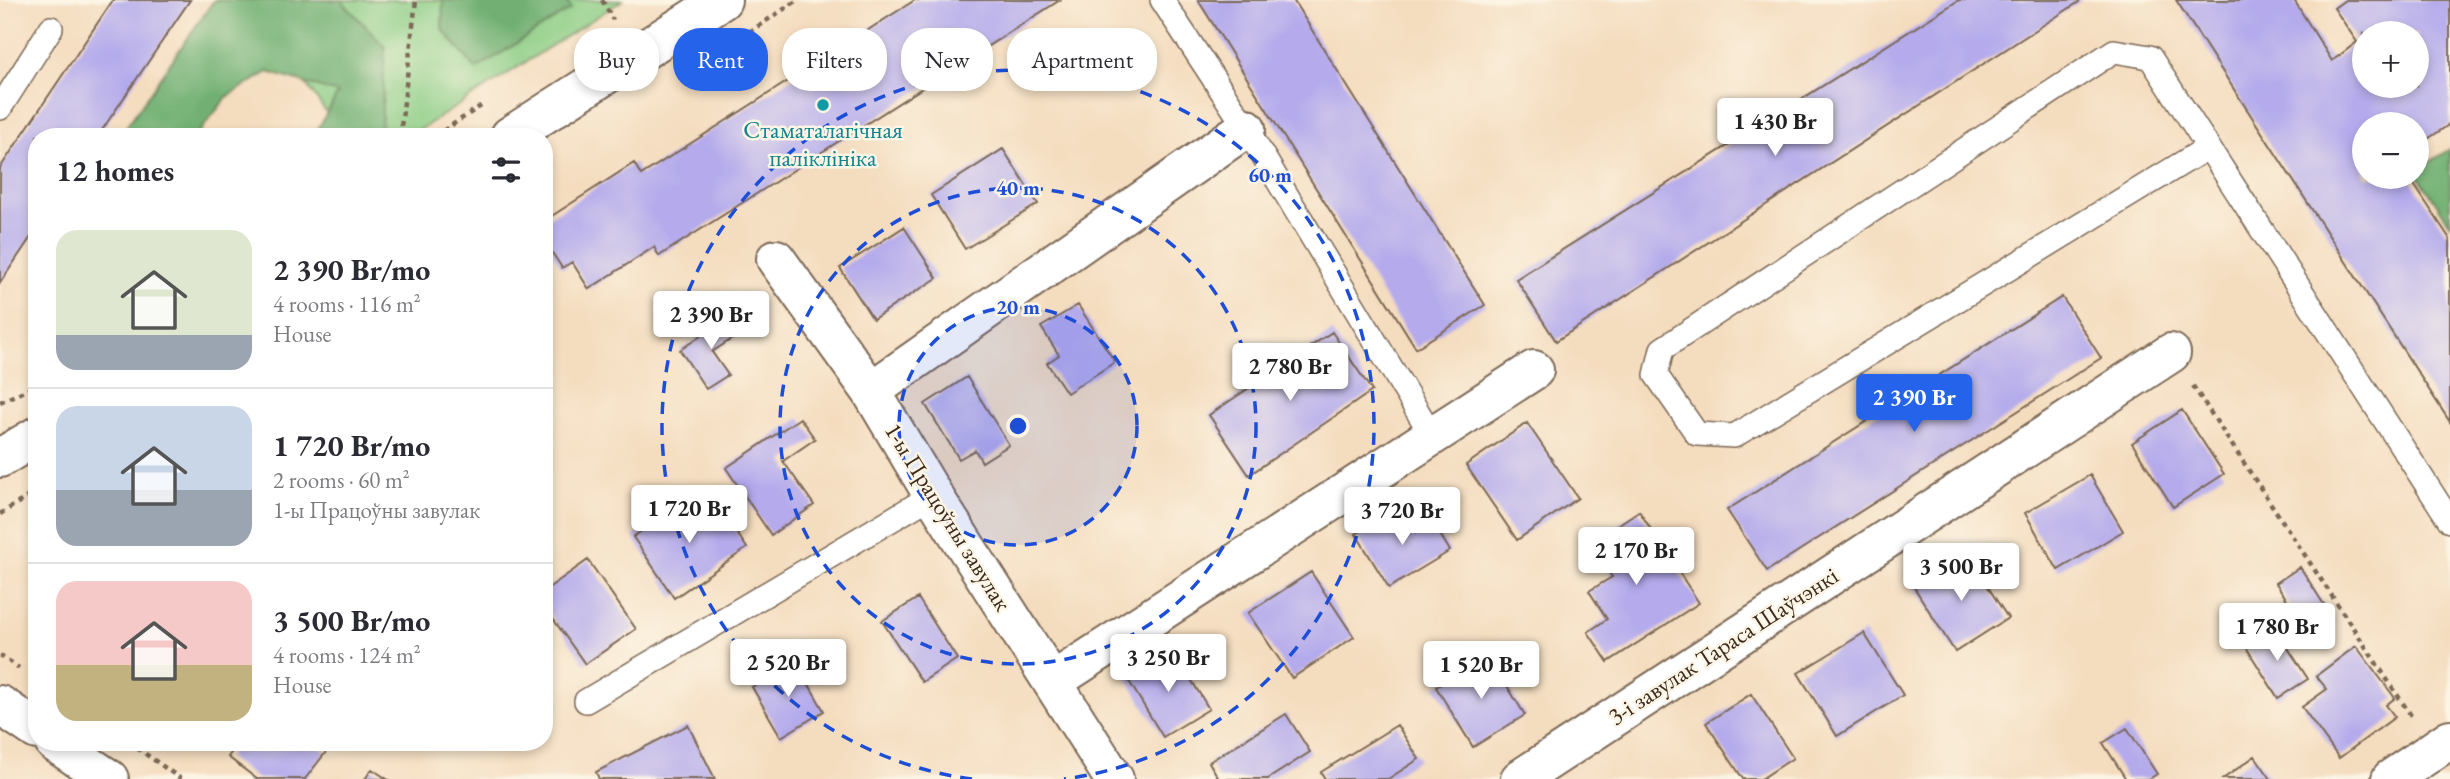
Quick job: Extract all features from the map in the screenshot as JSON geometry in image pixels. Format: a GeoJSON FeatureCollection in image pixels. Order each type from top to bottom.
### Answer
{"type":"FeatureCollection","features":[{"type":"Feature","properties":{"kind":"street"},"geometry":{"type":"LineString","coordinates":[[522,128],[722,0]]}},
{"type":"Feature","properties":{"kind":"street"},"geometry":{"type":"LineString","coordinates":[[871,391],[1246,128]]}},
{"type":"Feature","properties":{"kind":"street","name":"1-ы Працоўны завулак"},"geometry":{"type":"LineString","coordinates":[[776,259],[871,391],[933,495],[1114,779]]}},
{"type":"Feature","properties":{"kind":"street","name":"3-і завулак Тараса Шаўчэнкі"},"geometry":{"type":"LineString","coordinates":[[1520,779],[2171,353]]}},
{"type":"Feature","properties":{"kind":"street"},"geometry":{"type":"LineString","coordinates":[[1052,682],[1534,370]]}},
{"type":"Feature","properties":{"kind":"street"},"geometry":{"type":"LineString","coordinates":[[0,458],[28,441]]}},
{"type":"Feature","properties":{"kind":"street"},"geometry":{"type":"LineString","coordinates":[[0,705],[28,724]]}},
{"type":"Feature","properties":{"kind":"street"},"geometry":{"type":"LineString","coordinates":[[2391,779],[2442,745]]}},
{"type":"Feature","properties":{"kind":"street"},"geometry":{"type":"LineString","coordinates":[[67,751],[108,779]]}},
{"type":"Feature","properties":{"kind":"lane"},"geometry":{"type":"LineString","coordinates":[[1162,0],[1246,128],[1433,437]]}},
{"type":"Feature","properties":{"kind":"lane"},"geometry":{"type":"LineString","coordinates":[[0,108],[51,28]]}},
{"type":"Feature","properties":{"kind":"lane"},"geometry":{"type":"LineString","coordinates":[[2207,148],[1734,436],[1697,435],[1656,375],[1662,349],[2114,51],[2150,57],[2450,521]]}},
{"type":"Feature","properties":{"kind":"lane"},"geometry":{"type":"LineString","coordinates":[[586,701],[933,495]]}},
{"type":"Feature","properties":{"kind":"path"},"geometry":{"type":"LineString","coordinates":[[401,128],[416,0]]}},
{"type":"Feature","properties":{"kind":"path"},"geometry":{"type":"LineString","coordinates":[[602,0],[613,20]]}},
{"type":"Feature","properties":{"kind":"path"},"geometry":{"type":"LineString","coordinates":[[2171,353],[2442,745]]}},
{"type":"Feature","properties":{"kind":"path"},"geometry":{"type":"LineString","coordinates":[[0,402],[28,388]]}},
{"type":"Feature","properties":{"kind":"path"},"geometry":{"type":"LineString","coordinates":[[0,514],[28,497]]}},
{"type":"Feature","properties":{"kind":"path"},"geometry":{"type":"LineString","coordinates":[[140,751],[181,779]]}},
{"type":"Feature","properties":{"kind":"green space"},"geometry":{"type":"Polygon","coordinates":[[[214,0],[341,0],[385,47],[381,128],[318,128],[338,93],[268,72],[227,97],[202,128],[126,128],[214,0]]]}},
{"type":"Feature","properties":{"kind":"green space"},"geometry":{"type":"Polygon","coordinates":[[[224,0],[623,0],[579,28],[574,28],[574,31],[423,128],[337,128],[272,36],[224,0]]]}},
{"type":"Feature","properties":{"kind":"green space"},"geometry":{"type":"Polygon","coordinates":[[[443,0],[566,0],[571,9],[476,69],[442,29],[443,0]]]}},
{"type":"Feature","properties":{"kind":"green space"},"geometry":{"type":"Polygon","coordinates":[[[2450,149],[2450,224],[2427,189],[2429,162],[2450,149]]]}},
{"type":"Feature","properties":{"kind":"building"},"geometry":{"type":"Polygon","coordinates":[[[113,0],[190,0],[103,128],[28,128],[28,241],[0,283],[0,168],[113,0]]]}},
{"type":"Feature","properties":{"kind":"building","name":"Стаматалагічная паліклініка"},"geometry":{"type":"Polygon","coordinates":[[[915,0],[1060,0],[1016,28],[1007,28],[1007,34],[993,43],[993,28],[901,28],[901,91],[917,91],[659,256],[654,247],[589,289],[572,262],[562,268],[553,254],[553,215],[634,163],[641,175],[782,85],[782,91],[887,91],[887,28],[871,28],[915,0]]]}},
{"type":"Feature","properties":{"kind":"building"},"geometry":{"type":"Polygon","coordinates":[[[1198,0],[1293,0],[1485,305],[1416,348],[1198,0]]]}},
{"type":"Feature","properties":{"kind":"building"},"geometry":{"type":"Polygon","coordinates":[[[1959,0],[2082,0],[1556,341],[1516,279],[1959,0]]]}},
{"type":"Feature","properties":{"kind":"building"},"geometry":{"type":"Polygon","coordinates":[[[2176,0],[2294,0],[2332,61],[2352,46],[2352,98],[2429,98],[2429,21],[2352,21],[2352,35],[2334,8],[2345,0],[2450,0],[2450,124],[2429,138],[2429,112],[2352,112],[2352,189],[2417,189],[2450,239],[2450,422],[2176,0]]]}},
{"type":"Feature","properties":{"kind":"building"},"geometry":{"type":"Polygon","coordinates":[[[1003,149],[1038,204],[965,249],[931,195],[1003,149]]]}},
{"type":"Feature","properties":{"kind":"building"},"geometry":{"type":"Polygon","coordinates":[[[904,227],[937,278],[873,319],[840,268],[904,227]]]}},
{"type":"Feature","properties":{"kind":"building"},"geometry":{"type":"Polygon","coordinates":[[[2062,297],[2101,358],[1767,571],[1727,510],[2062,297]]]}},
{"type":"Feature","properties":{"kind":"building"},"geometry":{"type":"Polygon","coordinates":[[[1078,305],[1115,362],[1067,393],[1047,363],[1059,355],[1041,327],[1078,305]]]}},
{"type":"Feature","properties":{"kind":"building"},"geometry":{"type":"Polygon","coordinates":[[[733,314],[744,331],[712,352],[728,375],[706,389],[680,350],[733,314]]]}},
{"type":"Feature","properties":{"kind":"building"},"geometry":{"type":"Polygon","coordinates":[[[1332,332],[1372,391],[1249,475],[1209,415],[1332,332]]]}},
{"type":"Feature","properties":{"kind":"building"},"geometry":{"type":"Polygon","coordinates":[[[967,377],[1009,445],[982,462],[975,450],[959,459],[925,404],[967,377]]]}},
{"type":"Feature","properties":{"kind":"building"},"geometry":{"type":"Polygon","coordinates":[[[2182,410],[2224,474],[2173,507],[2132,443],[2182,410]]]}},
{"type":"Feature","properties":{"kind":"building"},"geometry":{"type":"Polygon","coordinates":[[[800,418],[815,439],[783,461],[814,505],[771,535],[726,468],[800,418]]]}},
{"type":"Feature","properties":{"kind":"building"},"geometry":{"type":"Polygon","coordinates":[[[1527,423],[1578,498],[1517,540],[1466,465],[1527,423]]]}},
{"type":"Feature","properties":{"kind":"building"},"geometry":{"type":"Polygon","coordinates":[[[2090,475],[2123,531],[2058,570],[2025,513],[2090,475]]]}},
{"type":"Feature","properties":{"kind":"building"},"geometry":{"type":"Polygon","coordinates":[[[686,500],[697,515],[716,502],[747,548],[674,598],[633,537],[686,500]]]}},
{"type":"Feature","properties":{"kind":"building"},"geometry":{"type":"Polygon","coordinates":[[[1396,510],[1408,529],[1429,516],[1450,551],[1389,588],[1356,534],[1396,510]]]}},
{"type":"Feature","properties":{"kind":"building"},"geometry":{"type":"Polygon","coordinates":[[[1639,511],[1699,603],[1608,662],[1588,632],[1607,619],[1589,591],[1612,577],[1590,543],[1639,511]]]}},
{"type":"Feature","properties":{"kind":"building"},"geometry":{"type":"Polygon","coordinates":[[[1966,553],[2008,618],[1955,652],[1914,587],[1966,553]]]}},
{"type":"Feature","properties":{"kind":"building"},"geometry":{"type":"Polygon","coordinates":[[[588,560],[636,629],[585,664],[553,619],[553,585],[588,560]]]}},
{"type":"Feature","properties":{"kind":"building"},"geometry":{"type":"Polygon","coordinates":[[[2300,567],[2330,614],[2306,629],[2276,583],[2300,567]]]}},
{"type":"Feature","properties":{"kind":"building"},"geometry":{"type":"Polygon","coordinates":[[[1311,572],[1354,637],[1292,678],[1248,613],[1311,572]]]}},
{"type":"Feature","properties":{"kind":"building"},"geometry":{"type":"Polygon","coordinates":[[[918,598],[957,659],[922,682],[882,621],[918,598]]]}},
{"type":"Feature","properties":{"kind":"building"},"geometry":{"type":"Polygon","coordinates":[[[2275,628],[2308,679],[2278,698],[2246,647],[2275,628]]]}},
{"type":"Feature","properties":{"kind":"building"},"geometry":{"type":"Polygon","coordinates":[[[1864,633],[1903,695],[1837,736],[1798,673],[1864,633]]]}},
{"type":"Feature","properties":{"kind":"building"},"geometry":{"type":"Polygon","coordinates":[[[2356,646],[2395,698],[2386,705],[2395,717],[2339,758],[2302,707],[2327,689],[2316,676],[2356,646]]]}},
{"type":"Feature","properties":{"kind":"building"},"geometry":{"type":"Polygon","coordinates":[[[1173,650],[1209,709],[1163,737],[1127,678],[1173,650]]]}},
{"type":"Feature","properties":{"kind":"building"},"geometry":{"type":"Polygon","coordinates":[[[1488,655],[1525,715],[1473,747],[1436,687],[1488,655]]]}},
{"type":"Feature","properties":{"kind":"building"},"geometry":{"type":"Polygon","coordinates":[[[795,660],[824,711],[781,737],[752,687],[795,660]]]}},
{"type":"Feature","properties":{"kind":"building"},"geometry":{"type":"Polygon","coordinates":[[[1751,694],[1793,758],[1761,779],[1743,779],[1706,723],[1751,694]]]}},
{"type":"Feature","properties":{"kind":"building"},"geometry":{"type":"Polygon","coordinates":[[[1286,714],[1310,752],[1268,779],[1219,779],[1209,762],[1286,714]]]}},
{"type":"Feature","properties":{"kind":"building"},"geometry":{"type":"Polygon","coordinates":[[[688,725],[715,779],[599,779],[596,772],[688,725]]]}},
{"type":"Feature","properties":{"kind":"building"},"geometry":{"type":"Polygon","coordinates":[[[1397,725],[1419,759],[1388,779],[1325,779],[1321,772],[1397,725]]]}},
{"type":"Feature","properties":{"kind":"building"},"geometry":{"type":"Polygon","coordinates":[[[2127,728],[2157,774],[2149,779],[2126,779],[2103,743],[2127,728]]]}},
{"type":"Feature","properties":{"kind":"building"},"geometry":{"type":"Polygon","coordinates":[[[232,751],[326,752],[305,779],[257,779],[228,757],[232,751]]]}},
{"type":"Feature","properties":{"kind":"building"},"geometry":{"type":"Polygon","coordinates":[[[2255,756],[2271,779],[2223,779],[2255,756]]]}},
{"type":"Feature","properties":{"kind":"building"},"geometry":{"type":"Polygon","coordinates":[[[372,769],[387,779],[365,779],[372,769]]]}},
{"type":"Feature","properties":{"kind":"place","name":"Стаматалагічная паліклініка"},"geometry":{"type":"Point","coordinates":[823,105]}}]}
